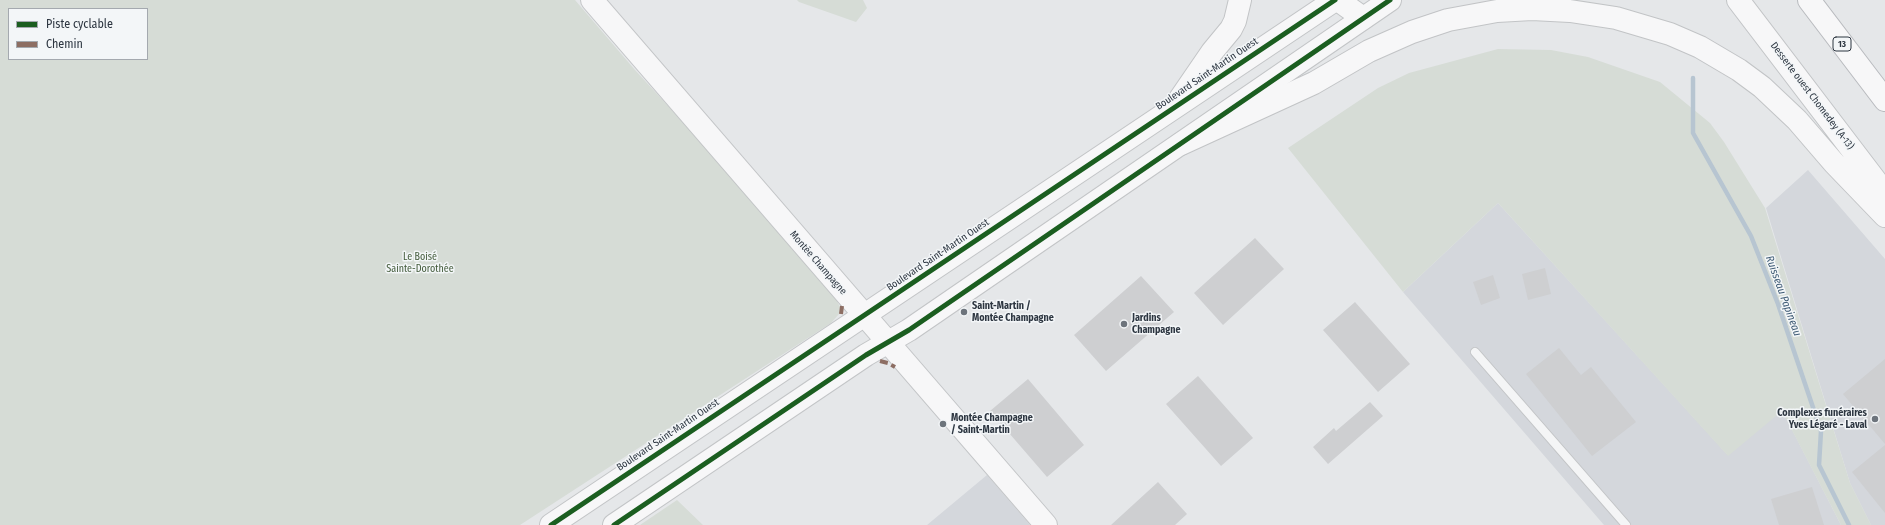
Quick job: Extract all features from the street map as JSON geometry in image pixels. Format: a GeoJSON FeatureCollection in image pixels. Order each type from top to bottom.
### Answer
{"type":"FeatureCollection","features":[{"type":"Feature","properties":{"kind":"main road","name":"Montée Champagne"},"geometry":{"type":"LineString","coordinates":[[592,0],[887,343],[1046,525]]}},
{"type":"Feature","properties":{"kind":"main road"},"geometry":{"type":"LineString","coordinates":[[1175,106],[1212,52],[1231,30],[1235,21],[1240,0]]}},
{"type":"Feature","properties":{"kind":"main road","name":"Boulevard Saint-Martin Ouest"},"geometry":{"type":"LineString","coordinates":[[551,525],[1334,0]]}},
{"type":"Feature","properties":{"kind":"main road"},"geometry":{"type":"LineString","coordinates":[[1338,0],[1363,18]]}},
{"type":"Feature","properties":{"kind":"main road"},"geometry":{"type":"LineString","coordinates":[[614,525],[866,355],[909,330],[1390,0]]}},
{"type":"Feature","properties":{"kind":"main road","name":"Desserte ouest Chomedey (A-13)"},"geometry":{"type":"LineString","coordinates":[[1738,0],[1885,193]]}},
{"type":"Feature","properties":{"kind":"main road","name":"13"},"geometry":{"type":"LineString","coordinates":[[1809,0],[1885,100]]}},
{"type":"Feature","properties":{"kind":"main road"},"geometry":{"type":"LineString","coordinates":[[1181,144],[1314,83],[1369,51],[1412,32],[1448,20],[1497,11],[1532,9],[1570,11],[1616,18],[1670,34],[1700,47],[1739,70],[1762,87],[1786,109],[1834,164],[1885,216]]}},
{"type":"Feature","properties":{"kind":"lane"},"geometry":{"type":"LineString","coordinates":[[1475,352],[1626,525]]}},
{"type":"Feature","properties":{"kind":"shaded area","name":"Complexes funéraires Yves Légaré - Laval"},"geometry":{"type":"Polygon","coordinates":[[[1808,170],[1885,259],[1885,525],[1871,525],[1850,483],[1766,208],[1808,170]]]}},
{"type":"Feature","properties":{"kind":"shaded area","name":"Complexes funéraires Yves Légaré - Laval"},"geometry":{"type":"Polygon","coordinates":[[[1498,203],[1728,455],[1782,410],[1841,525],[1604,525],[1403,292],[1498,203]]]}},
{"type":"Feature","properties":{"kind":"shaded area"},"geometry":{"type":"Polygon","coordinates":[[[987,475],[1030,525],[927,525],[987,475]]]}},
{"type":"Feature","properties":{"kind":"green space","name":"Le Boisé Sainte-Dorothée"},"geometry":{"type":"Polygon","coordinates":[[[0,0],[575,0],[635,70],[715,157],[834,295],[840,307],[839,314],[831,323],[520,525],[0,525],[0,0]]]}},
{"type":"Feature","properties":{"kind":"green space"},"geometry":{"type":"Polygon","coordinates":[[[797,0],[863,0],[867,8],[856,22],[797,0]]]}},
{"type":"Feature","properties":{"kind":"green space"},"geometry":{"type":"Polygon","coordinates":[[[1498,49],[1551,50],[1588,57],[1660,82],[1710,123],[1724,142],[1765,208],[1850,483],[1871,525],[1841,525],[1782,411],[1728,456],[1498,203],[1403,292],[1288,148],[1378,88],[1409,73],[1498,49]]]}},
{"type":"Feature","properties":{"kind":"green space"},"geometry":{"type":"Polygon","coordinates":[[[677,500],[703,525],[640,525],[677,500]]]}},
{"type":"Feature","properties":{"kind":"building"},"geometry":{"type":"Polygon","coordinates":[[[1255,238],[1284,269],[1223,325],[1194,293],[1255,238]]]}},
{"type":"Feature","properties":{"kind":"building"},"geometry":{"type":"Polygon","coordinates":[[[1545,268],[1551,294],[1528,300],[1522,274],[1545,268]]]}},
{"type":"Feature","properties":{"kind":"building"},"geometry":{"type":"Polygon","coordinates":[[[1493,275],[1500,298],[1481,305],[1473,282],[1493,275]]]}},
{"type":"Feature","properties":{"kind":"building","name":"Jardins Champagne"},"geometry":{"type":"Polygon","coordinates":[[[1141,276],[1174,312],[1106,371],[1074,335],[1141,276]]]}},
{"type":"Feature","properties":{"kind":"building"},"geometry":{"type":"Polygon","coordinates":[[[1355,302],[1410,364],[1378,392],[1323,330],[1355,302]]]}},
{"type":"Feature","properties":{"kind":"building"},"geometry":{"type":"Polygon","coordinates":[[[1559,348],[1581,375],[1591,367],[1636,422],[1592,456],[1526,374],[1559,348]]]}},
{"type":"Feature","properties":{"kind":"building","name":"Complexes funéraires Yves Légaré - Laval"},"geometry":{"type":"Polygon","coordinates":[[[1885,359],[1885,444],[1843,394],[1885,359]]]}},
{"type":"Feature","properties":{"kind":"building"},"geometry":{"type":"Polygon","coordinates":[[[1198,376],[1253,438],[1221,466],[1166,404],[1198,376]]]}},
{"type":"Feature","properties":{"kind":"building"},"geometry":{"type":"Polygon","coordinates":[[[1028,379],[1084,445],[1047,477],[990,411],[1028,379]]]}},
{"type":"Feature","properties":{"kind":"building"},"geometry":{"type":"Polygon","coordinates":[[[1370,402],[1383,416],[1328,464],[1313,447],[1334,428],[1336,431],[1370,402]]]}},
{"type":"Feature","properties":{"kind":"building","name":"Complexes funéraires Yves Légaré - Laval"},"geometry":{"type":"Polygon","coordinates":[[[1885,445],[1885,513],[1852,472],[1885,445]]]}},
{"type":"Feature","properties":{"kind":"building"},"geometry":{"type":"Polygon","coordinates":[[[1158,482],[1187,514],[1175,525],[1111,525],[1158,482]]]}},
{"type":"Feature","properties":{"kind":"building"},"geometry":{"type":"Polygon","coordinates":[[[1812,487],[1824,525],[1779,525],[1771,499],[1812,487]]]}},
{"type":"Feature","properties":{"kind":"waterway","name":"Ruisseau Papineau"},"geometry":{"type":"LineString","coordinates":[[1693,78],[1693,133],[1751,236],[1778,304],[1821,431],[1819,465],[1849,525]]}},
{"type":"Feature","properties":{"kind":"marked path"},"geometry":{"type":"LineString","coordinates":[[841,314],[842,306]]}},
{"type":"Feature","properties":{"kind":"marked path"},"geometry":{"type":"LineString","coordinates":[[880,361],[895,367]]}},
{"type":"Feature","properties":{"kind":"cycle path"},"geometry":{"type":"LineString","coordinates":[[551,525],[1335,0]]}},
{"type":"Feature","properties":{"kind":"cycle path"},"geometry":{"type":"LineString","coordinates":[[614,525],[866,355],[909,330],[1390,0]]}},
{"type":"Feature","properties":{"kind":"place","name":"Saint-Martin / Montée Champagne"},"geometry":{"type":"Point","coordinates":[964,312]}},
{"type":"Feature","properties":{"kind":"place","name":"Jardins Champagne"},"geometry":{"type":"Point","coordinates":[1124,324]}},
{"type":"Feature","properties":{"kind":"place","name":"Complexes funéraires Yves Légaré - Laval"},"geometry":{"type":"Point","coordinates":[1875,419]}},
{"type":"Feature","properties":{"kind":"place","name":"Montée Champagne / Saint-Martin"},"geometry":{"type":"Point","coordinates":[943,424]}}]}
